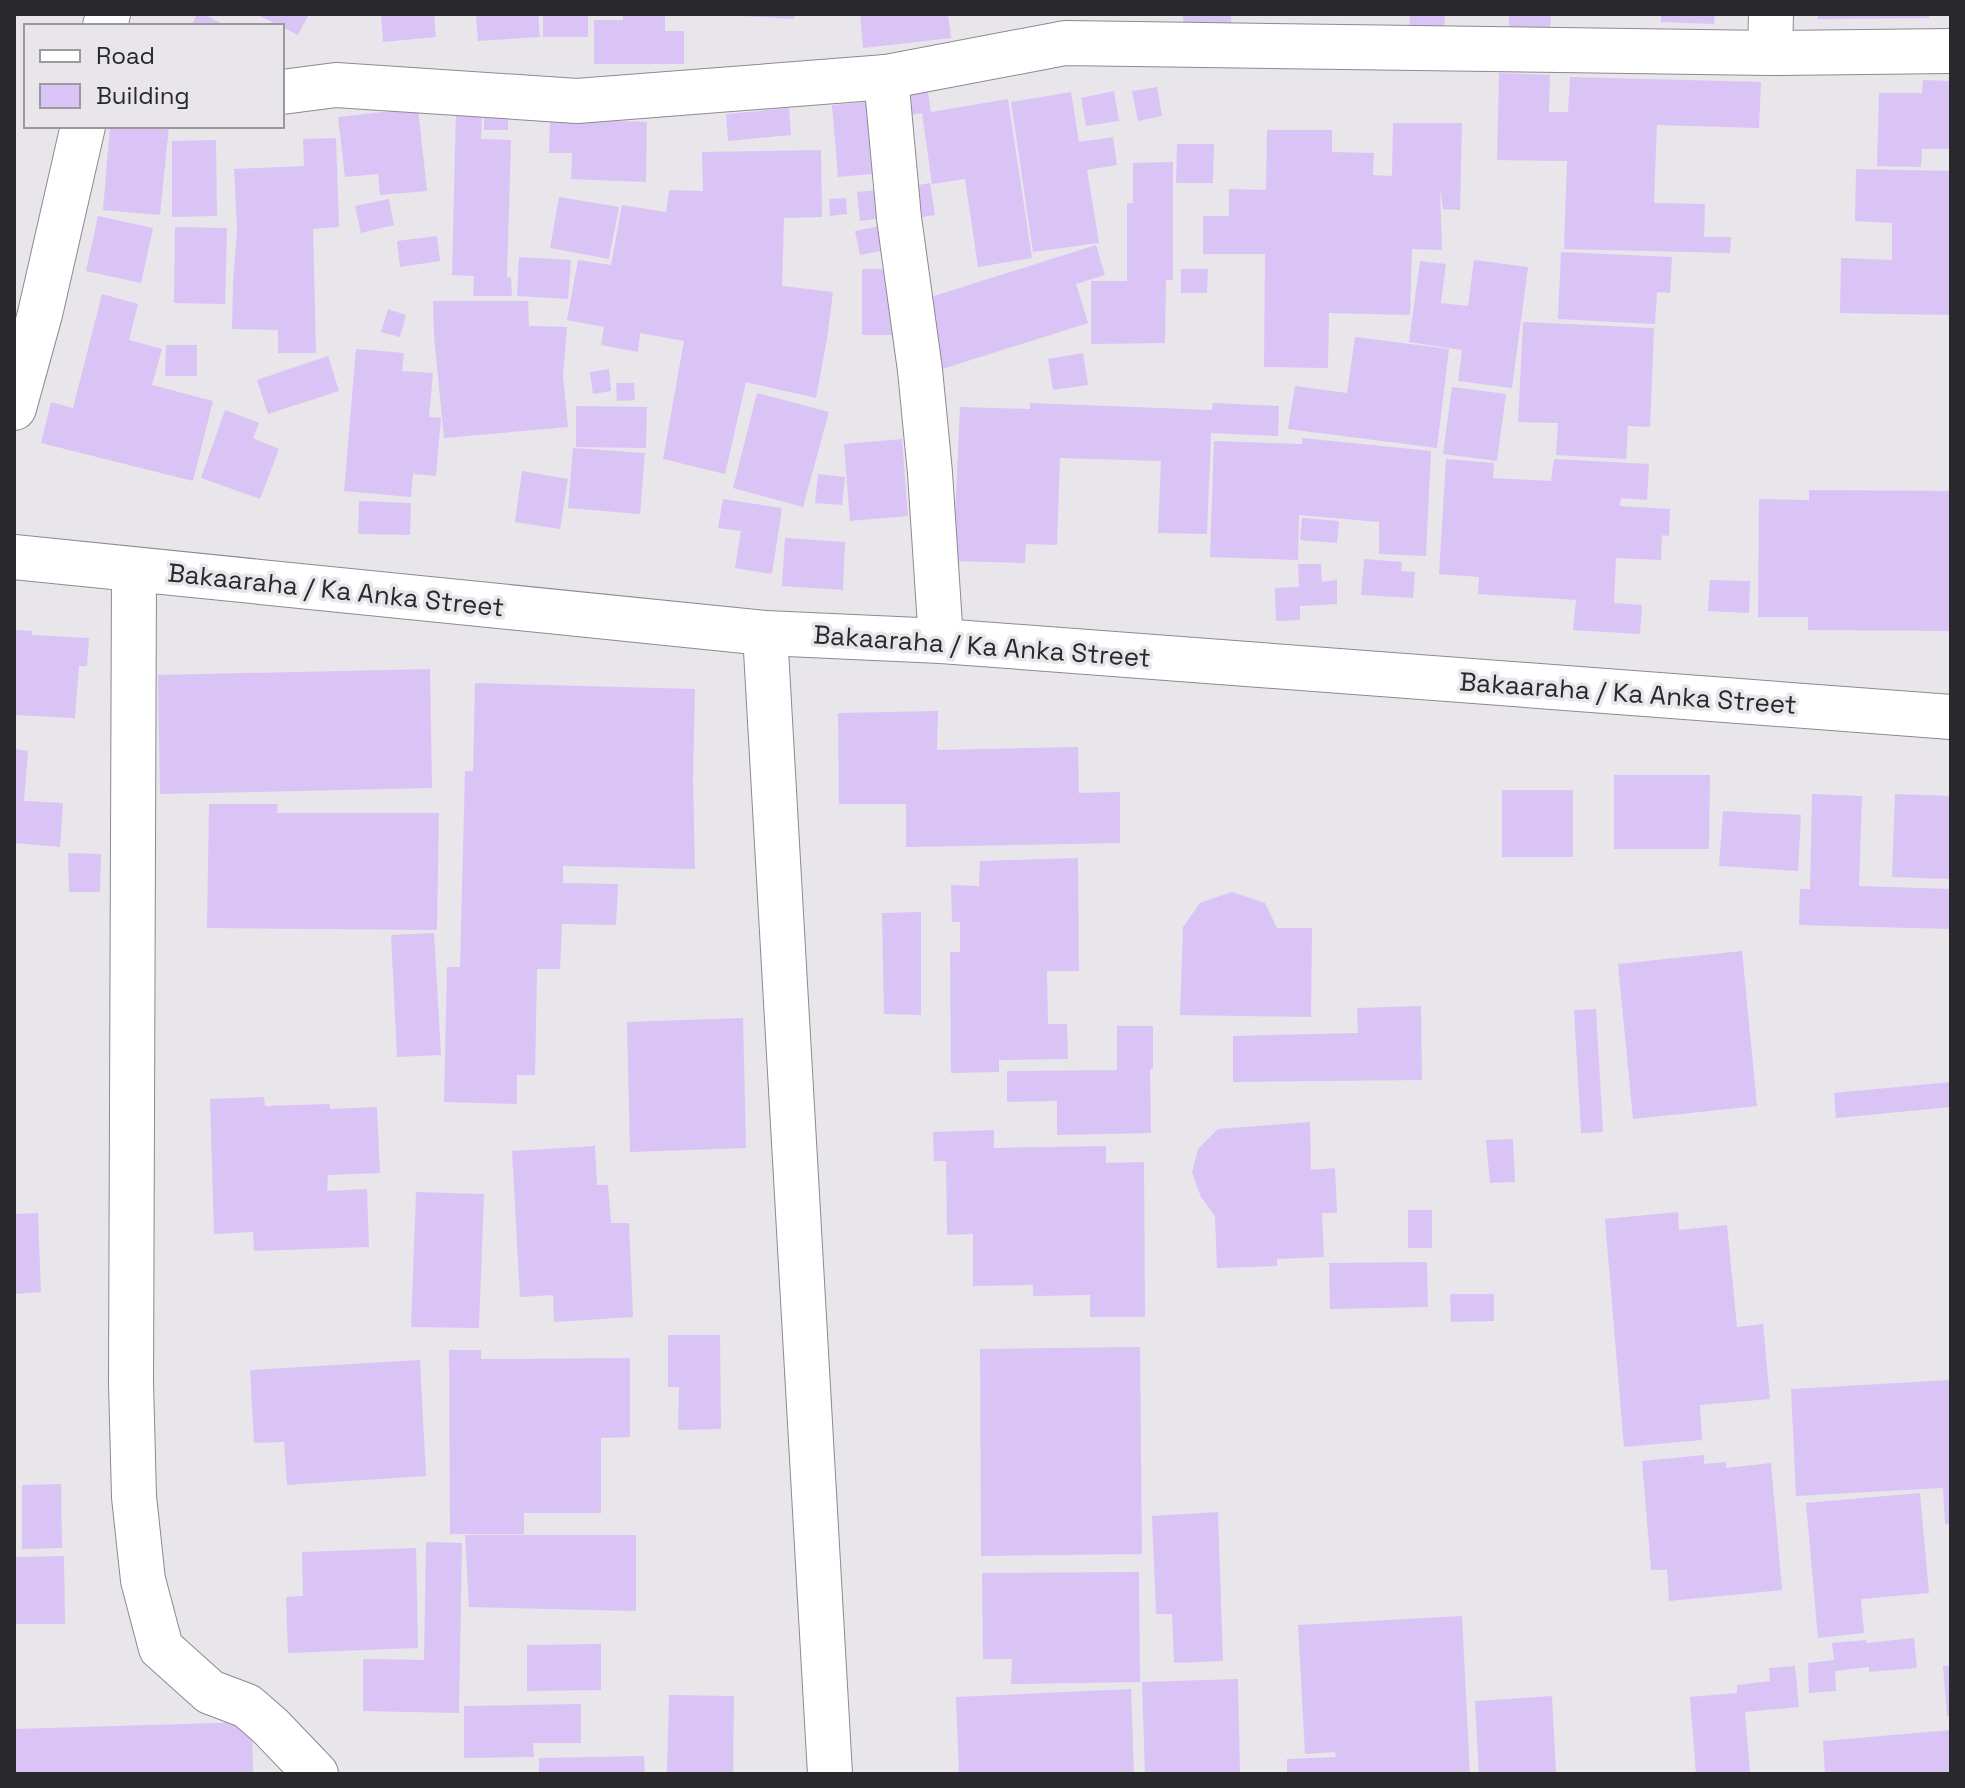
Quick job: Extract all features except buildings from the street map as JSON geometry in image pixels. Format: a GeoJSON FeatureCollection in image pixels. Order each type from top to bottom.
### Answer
{"type":"FeatureCollection","features":[{"type":"Feature","properties":{"kind":"street"},"geometry":{"type":"LineString","coordinates":[[284,92],[336,85],[577,101],[886,77],[1064,29],[1771,34],[1951,51]]}},
{"type":"Feature","properties":{"kind":"street"},"geometry":{"type":"LineString","coordinates":[[886,77],[899,218],[920,370],[941,641]]}},
{"type":"Feature","properties":{"kind":"street"},"geometry":{"type":"LineString","coordinates":[[14,408],[40,314],[83,128]]}},
{"type":"Feature","properties":{"kind":"street","name":"Bakaaraha / Ka Anka Street"},"geometry":{"type":"LineString","coordinates":[[14,557],[765,633],[941,641],[1951,717]]}},
{"type":"Feature","properties":{"kind":"street"},"geometry":{"type":"LineString","coordinates":[[134,570],[131,1383],[134,1497],[143,1580],[161,1648],[210,1692],[247,1706],[316,1774]]}},
{"type":"Feature","properties":{"kind":"street"},"geometry":{"type":"LineString","coordinates":[[765,633],[830,1774]]}}]}
